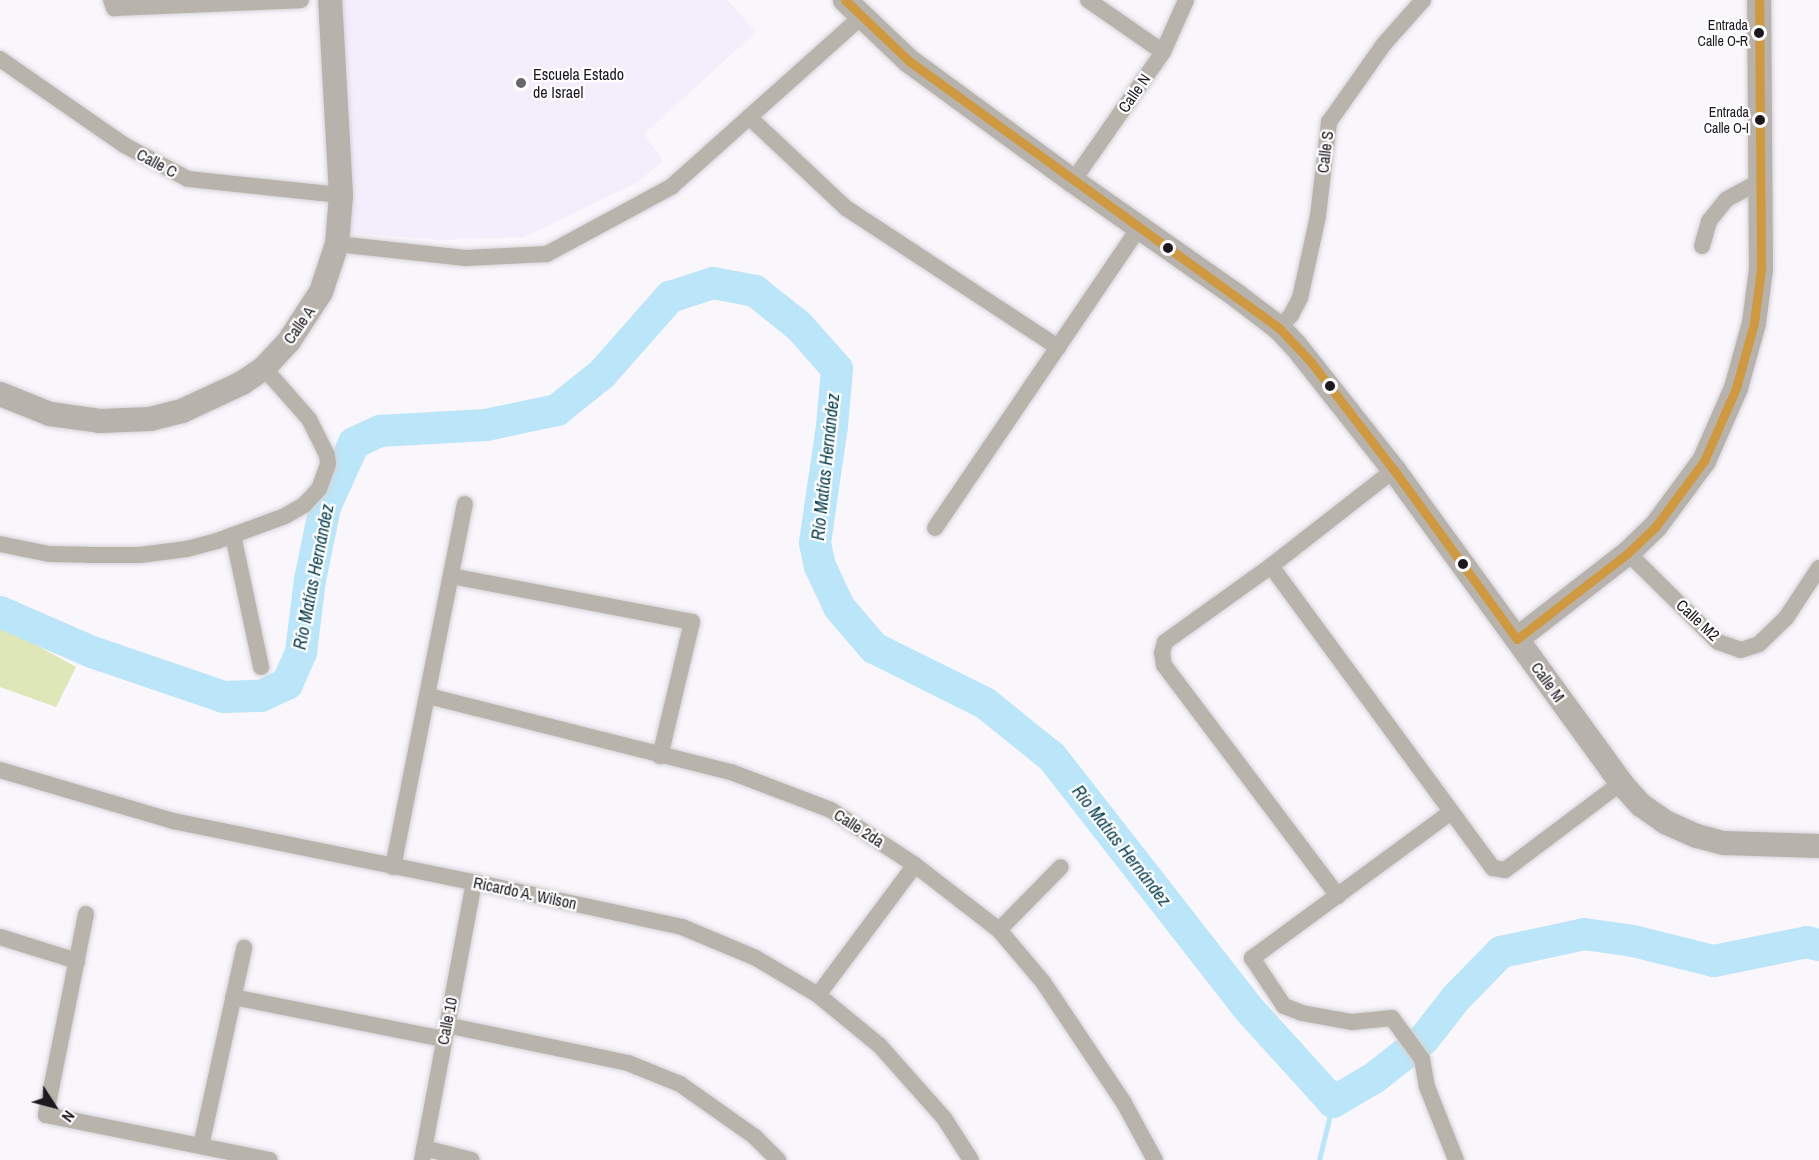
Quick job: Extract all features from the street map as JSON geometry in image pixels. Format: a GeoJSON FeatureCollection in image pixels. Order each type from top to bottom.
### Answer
{"type":"FeatureCollection","features":[{"type":"Feature","properties":{"kind":"street"},"geometry":{"type":"LineString","coordinates":[[111,0],[114,8],[301,0]]}},
{"type":"Feature","properties":{"kind":"street","name":"Calle A"},"geometry":{"type":"LineString","coordinates":[[0,394],[50,414],[100,421],[150,418],[182,411],[218,396],[264,368],[289,341],[321,292],[338,244],[341,195],[330,0]]}},
{"type":"Feature","properties":{"kind":"street"},"geometry":{"type":"LineString","coordinates":[[1088,0],[1163,52]]}},
{"type":"Feature","properties":{"kind":"street","name":"Calle N"},"geometry":{"type":"LineString","coordinates":[[1073,182],[1163,52],[1186,0]]}},
{"type":"Feature","properties":{"kind":"street","name":"Calle S"},"geometry":{"type":"LineString","coordinates":[[1279,328],[1291,315],[1300,298],[1318,216],[1329,122],[1384,44],[1423,0]]}},
{"type":"Feature","properties":{"kind":"street"},"geometry":{"type":"LineString","coordinates":[[1517,639],[1628,553],[1656,526],[1704,461],[1736,388],[1754,323],[1761,269],[1759,0]]}},
{"type":"Feature","properties":{"kind":"street"},"geometry":{"type":"LineString","coordinates":[[338,244],[465,258],[547,254],[671,187],[749,117],[853,8]]}},
{"type":"Feature","properties":{"kind":"street","name":"Calle M"},"geometry":{"type":"LineString","coordinates":[[853,8],[909,61],[1073,182],[1140,226],[1279,328],[1311,362],[1394,470],[1621,783],[1641,804],[1657,816],[1696,836],[1724,843],[1819,846]]}},
{"type":"Feature","properties":{"kind":"street","name":"Calle C"},"geometry":{"type":"LineString","coordinates":[[0,59],[124,145],[188,179],[341,195]]}},
{"type":"Feature","properties":{"kind":"street"},"geometry":{"type":"LineString","coordinates":[[749,117],[846,208],[1058,347]]}},
{"type":"Feature","properties":{"kind":"street"},"geometry":{"type":"LineString","coordinates":[[1702,246],[1709,221],[1727,199],[1761,181]]}},
{"type":"Feature","properties":{"kind":"street"},"geometry":{"type":"LineString","coordinates":[[935,528],[1140,226]]}},
{"type":"Feature","properties":{"kind":"street"},"geometry":{"type":"LineString","coordinates":[[0,543],[49,554],[140,555],[187,549],[233,535],[285,516],[304,505],[319,489],[328,464],[324,446],[309,419],[264,368]]}},
{"type":"Feature","properties":{"kind":"street"},"geometry":{"type":"LineString","coordinates":[[1338,896],[1164,664],[1162,653],[1165,642],[1271,566],[1394,470]]}},
{"type":"Feature","properties":{"kind":"street"},"geometry":{"type":"LineString","coordinates":[[393,867],[465,504]]}},
{"type":"Feature","properties":{"kind":"street"},"geometry":{"type":"LineString","coordinates":[[233,535],[261,667]]}},
{"type":"Feature","properties":{"kind":"street","name":"Calle M2"},"geometry":{"type":"LineString","coordinates":[[1628,553],[1718,642],[1741,650],[1759,644],[1785,618],[1819,568]]}},
{"type":"Feature","properties":{"kind":"street"},"geometry":{"type":"LineString","coordinates":[[1271,566],[1492,868],[1504,870],[1621,783]]}},
{"type":"Feature","properties":{"kind":"street"},"geometry":{"type":"LineString","coordinates":[[452,576],[692,622],[660,756]]}},
{"type":"Feature","properties":{"kind":"street","name":"Calle 2da"},"geometry":{"type":"LineString","coordinates":[[428,696],[731,772],[831,810],[915,865],[999,930],[1043,982],[1124,1103],[1155,1160]]}},
{"type":"Feature","properties":{"kind":"street","name":"Ricardo A. Wilson"},"geometry":{"type":"LineString","coordinates":[[0,770],[173,821],[682,927],[756,958],[818,995],[880,1046],[944,1118],[971,1160]]}},
{"type":"Feature","properties":{"kind":"street"},"geometry":{"type":"LineString","coordinates":[[1450,812],[1252,958],[1284,1006],[1302,1013],[1352,1022],[1392,1018],[1404,1031],[1422,1064],[1427,1087],[1456,1160]]}},
{"type":"Feature","properties":{"kind":"street"},"geometry":{"type":"LineString","coordinates":[[818,995],[915,865]]}},
{"type":"Feature","properties":{"kind":"street"},"geometry":{"type":"LineString","coordinates":[[999,930],[1060,867]]}},
{"type":"Feature","properties":{"kind":"street","name":"Calle 10"},"geometry":{"type":"LineString","coordinates":[[423,1154],[474,882]]}},
{"type":"Feature","properties":{"kind":"street"},"geometry":{"type":"LineString","coordinates":[[86,914],[46,1115],[270,1160]]}},
{"type":"Feature","properties":{"kind":"street"},"geometry":{"type":"LineString","coordinates":[[0,937],[77,961]]}},
{"type":"Feature","properties":{"kind":"street"},"geometry":{"type":"LineString","coordinates":[[201,1146],[244,948]]}},
{"type":"Feature","properties":{"kind":"street"},"geometry":{"type":"LineString","coordinates":[[233,997],[628,1063],[680,1084],[755,1137],[778,1160]]}},
{"type":"Feature","properties":{"kind":"street"},"geometry":{"type":"LineString","coordinates":[[423,1154],[471,1160]]}},
{"type":"Feature","properties":{"kind":"shaded area","name":"Escuela Estado de Israel"},"geometry":{"type":"Polygon","coordinates":[[[339,0],[727,0],[756,32],[644,134],[663,161],[636,183],[524,237],[442,240],[350,233],[339,0]]]}},
{"type":"Feature","properties":{"kind":"green space"},"geometry":{"type":"Polygon","coordinates":[[[0,625],[76,667],[56,707],[0,687],[0,625]]]}},
{"type":"Feature","properties":{"kind":"waterway","name":"Río Matías Hernández"},"geometry":{"type":"LineString","coordinates":[[0,612],[92,652],[224,697],[261,696],[287,684],[301,652],[310,580],[325,507],[354,443],[380,431],[486,425],[557,410],[602,374],[670,297],[713,283],[755,291],[799,326],[837,369],[832,426],[815,543],[820,566],[839,607],[874,648],[985,703],[1052,757],[1247,1007],[1333,1102],[1374,1078],[1424,1039],[1456,998],[1501,952],[1584,934],[1633,941],[1714,961],[1807,942],[1819,945]]}},
{"type":"Feature","properties":{"kind":"waterway"},"geometry":{"type":"LineString","coordinates":[[1319,1160],[1333,1102]]}},
{"type":"Feature","properties":{"kind":"transit line"},"geometry":{"type":"LineString","coordinates":[[845,0],[909,61],[1279,328],[1311,362],[1394,470],[1517,639],[1628,553],[1656,526],[1704,461],[1736,388],[1754,323],[1761,269],[1759,0]]}},
{"type":"Feature","properties":{"kind":"place","name":"Entrada Calle O-R"},"geometry":{"type":"Point","coordinates":[1759,33]}},
{"type":"Feature","properties":{"kind":"place","name":"Escuela Estado de Israel"},"geometry":{"type":"Point","coordinates":[521,83]}},
{"type":"Feature","properties":{"kind":"place","name":"Entrada Calle O-I"},"geometry":{"type":"Point","coordinates":[1760,120]}}]}
